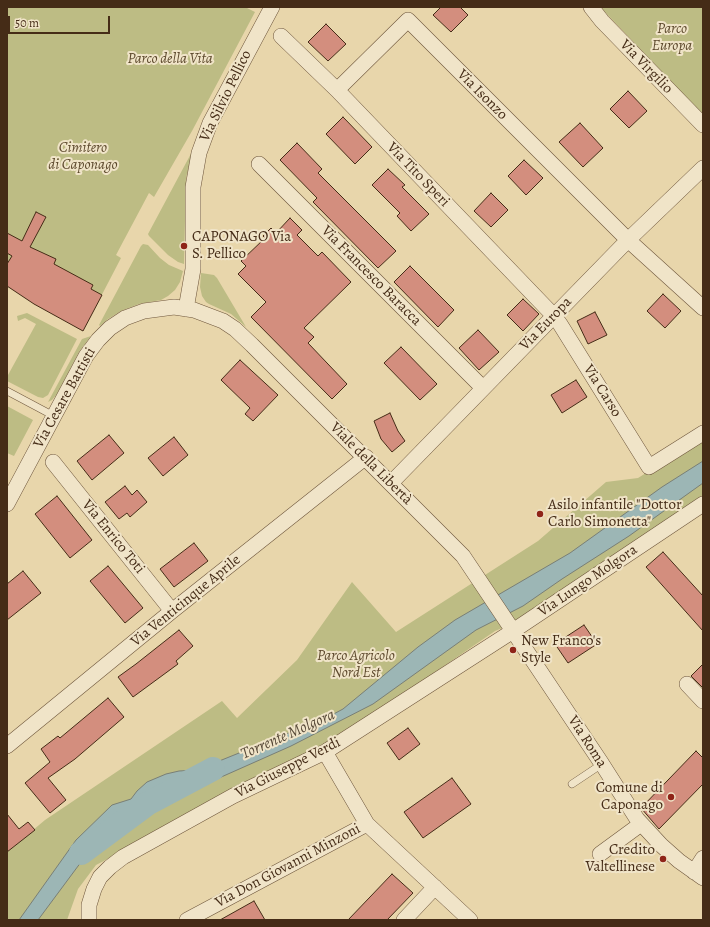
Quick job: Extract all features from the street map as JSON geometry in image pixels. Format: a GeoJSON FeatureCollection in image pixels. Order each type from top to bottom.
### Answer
{"type":"FeatureCollection","features":[{"type":"Feature","properties":{"kind":"street","name":"Via Silvio Pellico"},"geometry":{"type":"LineString","coordinates":[[186,309],[193,269],[193,187],[199,153],[210,123],[272,7]]}},
{"type":"Feature","properties":{"kind":"street","name":"Via Virgilio"},"geometry":{"type":"LineString","coordinates":[[591,7],[602,22],[703,125]]}},
{"type":"Feature","properties":{"kind":"street","name":"Via Isonzo"},"geometry":{"type":"LineString","coordinates":[[336,90],[408,20],[628,240]]}},
{"type":"Feature","properties":{"kind":"street","name":"Via Tito Speri"},"geometry":{"type":"LineString","coordinates":[[281,36],[336,90],[554,316]]}},
{"type":"Feature","properties":{"kind":"street","name":"Via Francesco Baracca"},"geometry":{"type":"LineString","coordinates":[[259,164],[483,388]]}},
{"type":"Feature","properties":{"kind":"street","name":"Via Europa"},"geometry":{"type":"LineString","coordinates":[[391,483],[628,240],[703,168]]}},
{"type":"Feature","properties":{"kind":"street"},"geometry":{"type":"LineString","coordinates":[[628,240],[703,308]]}},
{"type":"Feature","properties":{"kind":"street","name":"Via Cesare Battisti"},"geometry":{"type":"LineString","coordinates":[[7,504],[86,356],[98,340],[110,328],[125,318],[144,311],[174,307],[186,309],[223,321],[235,329],[252,345]]}},
{"type":"Feature","properties":{"kind":"street","name":"Via Carso"},"geometry":{"type":"LineString","coordinates":[[554,316],[649,466],[703,433]]}},
{"type":"Feature","properties":{"kind":"street","name":"Viale della Libertà"},"geometry":{"type":"LineString","coordinates":[[252,345],[366,457],[463,556],[509,626]]}},
{"type":"Feature","properties":{"kind":"street","name":"Via Venticinque Aprile"},"geometry":{"type":"LineString","coordinates":[[7,746],[172,611],[366,457]]}},
{"type":"Feature","properties":{"kind":"street","name":"Via Enrico Toti"},"geometry":{"type":"LineString","coordinates":[[53,462],[172,611]]}},
{"type":"Feature","properties":{"kind":"street","name":"Via Lungo Molgora"},"geometry":{"type":"LineString","coordinates":[[509,626],[703,504]]}},
{"type":"Feature","properties":{"kind":"street","name":"Via Giuseppe Verdi"},"geometry":{"type":"LineString","coordinates":[[89,920],[89,905],[100,877],[123,857],[233,796],[325,752],[509,626]]}},
{"type":"Feature","properties":{"kind":"street","name":"Via Roma"},"geometry":{"type":"LineString","coordinates":[[509,626],[641,824],[679,862],[699,875]]}},
{"type":"Feature","properties":{"kind":"street"},"geometry":{"type":"LineString","coordinates":[[687,684],[703,701]]}},
{"type":"Feature","properties":{"kind":"street"},"geometry":{"type":"LineString","coordinates":[[325,752],[367,824],[470,920]]}},
{"type":"Feature","properties":{"kind":"street","name":"Via Don Giovanni Minzoni"},"geometry":{"type":"LineString","coordinates":[[187,920],[367,824]]}},
{"type":"Feature","properties":{"kind":"street"},"geometry":{"type":"LineString","coordinates":[[600,854],[641,824]]}},
{"type":"Feature","properties":{"kind":"street"},"geometry":{"type":"LineString","coordinates":[[699,875],[703,858]]}},
{"type":"Feature","properties":{"kind":"street"},"geometry":{"type":"LineString","coordinates":[[404,920],[435,887]]}},
{"type":"Feature","properties":{"kind":"lane"},"geometry":{"type":"LineString","coordinates":[[7,391],[54,416]]}},
{"type":"Feature","properties":{"kind":"lane"},"geometry":{"type":"LineString","coordinates":[[572,784],[602,764]]}},
{"type":"Feature","properties":{"kind":"green space","name":"Cimitero di Caponago"},"geometry":{"type":"Polygon","coordinates":[[[7,7],[245,7],[255,12],[192,131],[154,197],[149,193],[116,255],[121,258],[83,331],[7,286],[7,7]]]}},
{"type":"Feature","properties":{"kind":"green space","name":"Parco Europa"},"geometry":{"type":"Polygon","coordinates":[[[601,7],[703,7],[703,115],[604,11],[601,7]]]}},
{"type":"Feature","properties":{"kind":"green space"},"geometry":{"type":"Polygon","coordinates":[[[194,148],[186,178],[184,264],[168,255],[148,234],[194,148]]]}},
{"type":"Feature","properties":{"kind":"green space"},"geometry":{"type":"Polygon","coordinates":[[[143,244],[148,245],[169,265],[183,271],[180,282],[175,290],[161,300],[139,304],[121,311],[100,326],[99,325],[143,244]]]}},
{"type":"Feature","properties":{"kind":"green space"},"geometry":{"type":"Polygon","coordinates":[[[201,273],[214,275],[217,278],[246,327],[231,314],[206,302],[202,296],[200,287],[201,273]]]}},
{"type":"Feature","properties":{"kind":"green space"},"geometry":{"type":"Polygon","coordinates":[[[27,313],[77,339],[48,395],[43,398],[38,397],[7,381],[7,375],[36,324],[25,318],[18,321],[17,316],[27,313]]]}},
{"type":"Feature","properties":{"kind":"green space"},"geometry":{"type":"Polygon","coordinates":[[[91,336],[79,352],[57,394],[48,402],[82,339],[91,336]]]}},
{"type":"Feature","properties":{"kind":"green space"},"geometry":{"type":"Polygon","coordinates":[[[7,406],[33,420],[14,456],[7,453],[7,406]]]}},
{"type":"Feature","properties":{"kind":"green space","name":"Parco Agricolo Nord Est"},"geometry":{"type":"Polygon","coordinates":[[[703,437],[703,495],[526,618],[495,631],[335,741],[96,865],[78,889],[67,920],[7,920],[7,852],[45,820],[222,701],[237,718],[297,660],[352,582],[396,632],[538,541],[606,482],[638,478],[703,437]]]}},
{"type":"Feature","properties":{"kind":"water","name":"Torrente Molgora"},"geometry":{"type":"Polygon","coordinates":[[[703,461],[703,483],[629,536],[523,606],[476,630],[373,704],[291,746],[210,782],[186,782],[161,798],[127,810],[120,820],[87,854],[38,920],[19,920],[76,840],[112,805],[131,799],[147,782],[166,774],[179,771],[197,770],[328,717],[343,709],[418,647],[455,620],[570,553],[662,487],[703,461]]]}},
{"type":"Feature","properties":{"kind":"building"},"geometry":{"type":"Polygon","coordinates":[[[441,7],[460,7],[468,15],[451,32],[433,15],[441,7]]]}},
{"type":"Feature","properties":{"kind":"building"},"geometry":{"type":"Polygon","coordinates":[[[326,24],[346,44],[328,61],[308,42],[326,24]]]}},
{"type":"Feature","properties":{"kind":"building"},"geometry":{"type":"Polygon","coordinates":[[[628,91],[647,111],[629,128],[610,109],[628,91]]]}},
{"type":"Feature","properties":{"kind":"building"},"geometry":{"type":"Polygon","coordinates":[[[343,117],[372,147],[355,164],[326,134],[343,117]]]}},
{"type":"Feature","properties":{"kind":"building"},"geometry":{"type":"Polygon","coordinates":[[[580,123],[603,148],[583,167],[559,142],[580,123]]]}},
{"type":"Feature","properties":{"kind":"building"},"geometry":{"type":"Polygon","coordinates":[[[297,143],[322,169],[318,173],[396,251],[378,268],[313,202],[317,198],[280,160],[297,143]]]}},
{"type":"Feature","properties":{"kind":"building"},"geometry":{"type":"Polygon","coordinates":[[[524,160],[543,178],[526,195],[508,176],[524,160]]]}},
{"type":"Feature","properties":{"kind":"building"},"geometry":{"type":"Polygon","coordinates":[[[388,169],[405,185],[402,187],[429,214],[411,231],[397,216],[400,213],[372,185],[388,169]]]}},
{"type":"Feature","properties":{"kind":"building"},"geometry":{"type":"Polygon","coordinates":[[[491,193],[508,210],[491,227],[474,211],[491,193]]]}},
{"type":"Feature","properties":{"kind":"building"},"geometry":{"type":"Polygon","coordinates":[[[36,212],[46,217],[30,247],[56,259],[54,264],[93,285],[91,289],[102,295],[83,331],[34,304],[7,286],[7,264],[12,256],[7,253],[7,233],[22,241],[36,212]]]}},
{"type":"Feature","properties":{"kind":"building"},"geometry":{"type":"Polygon","coordinates":[[[290,218],[302,230],[297,235],[318,256],[322,252],[351,282],[304,328],[314,337],[308,343],[347,384],[332,399],[251,317],[266,302],[238,274],[246,266],[241,261],[265,238],[263,236],[271,228],[276,233],[290,218]]]}},
{"type":"Feature","properties":{"kind":"building"},"geometry":{"type":"Polygon","coordinates":[[[410,266],[454,310],[438,327],[394,282],[410,266]]]}},
{"type":"Feature","properties":{"kind":"building"},"geometry":{"type":"Polygon","coordinates":[[[663,294],[681,311],[665,328],[647,311],[663,294]]]}},
{"type":"Feature","properties":{"kind":"building"},"geometry":{"type":"Polygon","coordinates":[[[523,299],[539,314],[523,331],[507,315],[523,299]]]}},
{"type":"Feature","properties":{"kind":"building"},"geometry":{"type":"Polygon","coordinates":[[[595,312],[607,335],[588,344],[577,321],[595,312]]]}},
{"type":"Feature","properties":{"kind":"building"},"geometry":{"type":"Polygon","coordinates":[[[478,330],[499,352],[479,370],[459,348],[478,330]]]}},
{"type":"Feature","properties":{"kind":"building"},"geometry":{"type":"Polygon","coordinates":[[[401,347],[437,384],[420,400],[384,363],[401,347]]]}},
{"type":"Feature","properties":{"kind":"building"},"geometry":{"type":"Polygon","coordinates":[[[240,360],[278,395],[253,421],[245,414],[250,408],[221,380],[240,360]]]}},
{"type":"Feature","properties":{"kind":"building"},"geometry":{"type":"Polygon","coordinates":[[[576,380],[587,397],[562,413],[551,395],[576,380]]]}},
{"type":"Feature","properties":{"kind":"building"},"geometry":{"type":"Polygon","coordinates":[[[390,413],[398,431],[405,441],[392,452],[381,439],[374,421],[390,413]]]}},
{"type":"Feature","properties":{"kind":"building"},"geometry":{"type":"Polygon","coordinates":[[[109,435],[124,453],[92,480],[77,461],[109,435]]]}},
{"type":"Feature","properties":{"kind":"building"},"geometry":{"type":"Polygon","coordinates":[[[174,437],[188,455],[163,476],[148,458],[174,437]]]}},
{"type":"Feature","properties":{"kind":"building"},"geometry":{"type":"Polygon","coordinates":[[[125,486],[132,495],[137,490],[147,502],[130,517],[127,513],[119,519],[105,502],[125,486]]]}},
{"type":"Feature","properties":{"kind":"building"},"geometry":{"type":"Polygon","coordinates":[[[57,496],[92,540],[70,558],[35,514],[57,496]]]}},
{"type":"Feature","properties":{"kind":"building"},"geometry":{"type":"Polygon","coordinates":[[[194,543],[208,561],[174,587],[160,569],[194,543]]]}},
{"type":"Feature","properties":{"kind":"building"},"geometry":{"type":"Polygon","coordinates":[[[663,552],[703,596],[703,631],[646,567],[663,552]]]}},
{"type":"Feature","properties":{"kind":"building"},"geometry":{"type":"Polygon","coordinates":[[[108,566],[143,608],[125,623],[90,581],[108,566]]]}},
{"type":"Feature","properties":{"kind":"building"},"geometry":{"type":"Polygon","coordinates":[[[23,571],[41,593],[7,620],[7,584],[23,571]]]}},
{"type":"Feature","properties":{"kind":"building"},"geometry":{"type":"Polygon","coordinates":[[[584,625],[597,644],[568,663],[555,644],[584,625]]]}},
{"type":"Feature","properties":{"kind":"building"},"geometry":{"type":"Polygon","coordinates":[[[179,630],[193,646],[176,661],[178,664],[133,697],[118,677],[179,630]]]}},
{"type":"Feature","properties":{"kind":"building"},"geometry":{"type":"Polygon","coordinates":[[[703,664],[703,688],[691,676],[703,664]]]}},
{"type":"Feature","properties":{"kind":"building"},"geometry":{"type":"Polygon","coordinates":[[[108,698],[124,717],[75,759],[48,778],[66,800],[50,813],[25,783],[50,762],[41,749],[58,736],[60,738],[108,698]]]}},
{"type":"Feature","properties":{"kind":"building"},"geometry":{"type":"Polygon","coordinates":[[[408,728],[420,744],[399,760],[387,743],[408,728]]]}},
{"type":"Feature","properties":{"kind":"building","name":"Comune di Caponago"},"geometry":{"type":"Polygon","coordinates":[[[696,751],[703,758],[703,784],[659,829],[641,808],[696,751]]]}},
{"type":"Feature","properties":{"kind":"building"},"geometry":{"type":"Polygon","coordinates":[[[452,778],[471,804],[423,838],[404,812],[452,778]]]}},
{"type":"Feature","properties":{"kind":"building"},"geometry":{"type":"Polygon","coordinates":[[[7,814],[19,829],[28,822],[35,830],[7,852],[7,814]]]}},
{"type":"Feature","properties":{"kind":"building"},"geometry":{"type":"Polygon","coordinates":[[[392,874],[413,893],[387,920],[348,920],[392,874]]]}},
{"type":"Feature","properties":{"kind":"building"},"geometry":{"type":"Polygon","coordinates":[[[254,901],[265,920],[220,920],[254,901]]]}},
{"type":"Feature","properties":{"kind":"waterway","name":"Torrente Molgora"},"geometry":{"type":"LineString","coordinates":[[81,853],[147,804],[213,769]]}},
{"type":"Feature","properties":{"kind":"place","name":"CAPONAGO Via S. Pellico"},"geometry":{"type":"Point","coordinates":[184,246]}},
{"type":"Feature","properties":{"kind":"place","name":"Asilo infantile \"Dottor Carlo Simonetta\""},"geometry":{"type":"Point","coordinates":[540,514]}},
{"type":"Feature","properties":{"kind":"place","name":"New Franco's Style"},"geometry":{"type":"Point","coordinates":[513,650]}},
{"type":"Feature","properties":{"kind":"place","name":"Comune di Caponago"},"geometry":{"type":"Point","coordinates":[671,797]}},
{"type":"Feature","properties":{"kind":"place","name":"Credito Valtellinese"},"geometry":{"type":"Point","coordinates":[663,859]}},
{"type":"Feature","properties":{"kind":"park label","name":"Parco della Vita"},"geometry":{"type":"Point","coordinates":[170,59]}}]}
